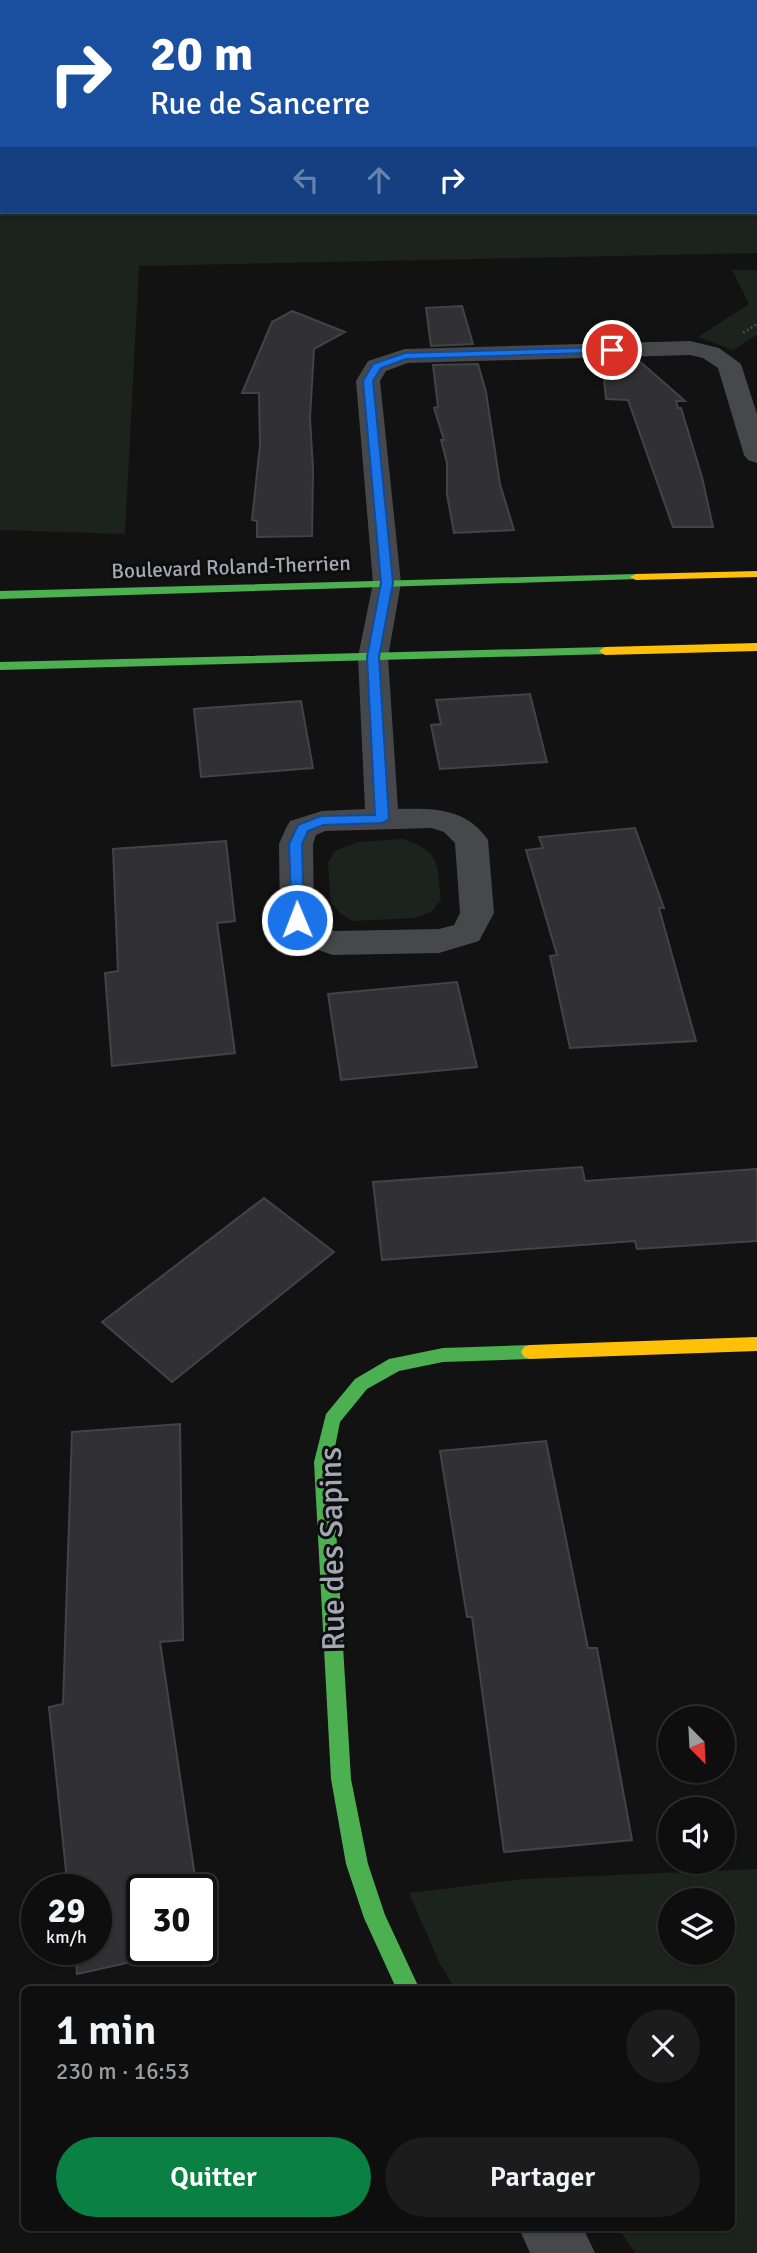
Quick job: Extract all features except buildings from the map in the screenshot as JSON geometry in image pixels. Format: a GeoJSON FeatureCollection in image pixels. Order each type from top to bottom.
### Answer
{"type":"FeatureCollection","features":[{"type":"Feature","properties":{"kind":"main road","name":"Boulevard Roland-Therrien"},"geometry":{"type":"LineString","coordinates":[[0,595],[757,574]]}},
{"type":"Feature","properties":{"kind":"main road"},"geometry":{"type":"LineString","coordinates":[[0,666],[757,647]]}},
{"type":"Feature","properties":{"kind":"main road","name":"Rue des Sapins"},"geometry":{"type":"LineString","coordinates":[[407,1986],[375,1918],[357,1864],[341,1779],[323,1462],[332,1419],[361,1384],[395,1364],[443,1355],[757,1345]]}},
{"type":"Feature","properties":{"kind":"street"},"geometry":{"type":"LineString","coordinates":[[382,819],[373,657],[387,583],[368,381],[377,366],[405,356],[690,348],[711,353],[729,364],[757,455]]}},
{"type":"Feature","properties":{"kind":"street"},"geometry":{"type":"LineString","coordinates":[[434,818],[456,825],[471,840],[477,914],[467,933],[439,941],[334,943],[309,935],[297,920],[296,844],[302,828],[321,821],[382,819],[434,818]]}},
{"type":"Feature","properties":{"kind":"street"},"geometry":{"type":"LineString","coordinates":[[550,2231],[565,2253]]}},
{"type":"Feature","properties":{"kind":"shaded area"},"geometry":{"type":"Polygon","coordinates":[[[0,214],[757,214],[757,253],[139,266],[125,534],[0,530],[0,214]]]}},
{"type":"Feature","properties":{"kind":"shaded area"},"geometry":{"type":"Polygon","coordinates":[[[732,270],[757,270],[757,335],[733,350],[698,337],[749,304],[732,270]]]}},
{"type":"Feature","properties":{"kind":"shaded area"},"geometry":{"type":"Polygon","coordinates":[[[403,839],[431,854],[439,877],[441,900],[431,912],[414,918],[353,921],[341,914],[331,903],[328,863],[335,851],[358,842],[403,839]]]}},
{"type":"Feature","properties":{"kind":"shaded area"},"geometry":{"type":"Polygon","coordinates":[[[757,1869],[757,2253],[635,2253],[620,2231],[735,2231],[735,1986],[454,1986],[440,1964],[409,1893],[523,1879],[658,1873],[735,1874],[735,1870],[757,1869]]]}},
{"type":"Feature","properties":{"kind":"traffic: fast"},"geometry":{"type":"LineString","coordinates":[[0,595],[636,577]]}},
{"type":"Feature","properties":{"kind":"traffic: fast"},"geometry":{"type":"LineString","coordinates":[[0,666],[605,651]]}},
{"type":"Feature","properties":{"kind":"traffic: fast"},"geometry":{"type":"LineString","coordinates":[[407,1986],[375,1918],[357,1864],[341,1779],[323,1462],[332,1419],[361,1384],[395,1364],[443,1355],[530,1352]]}},
{"type":"Feature","properties":{"kind":"traffic: slow"},"geometry":{"type":"LineString","coordinates":[[636,577],[757,574]]}},
{"type":"Feature","properties":{"kind":"traffic: slow"},"geometry":{"type":"LineString","coordinates":[[605,651],[757,647]]}},
{"type":"Feature","properties":{"kind":"traffic: slow"},"geometry":{"type":"LineString","coordinates":[[530,1352],[757,1344]]}},
{"type":"Feature","properties":{"kind":"route"},"geometry":{"type":"LineString","coordinates":[[297,920],[296,844],[302,828],[321,821],[382,819],[373,657],[387,583],[368,381],[377,366],[405,356],[612,350]]}}]}
